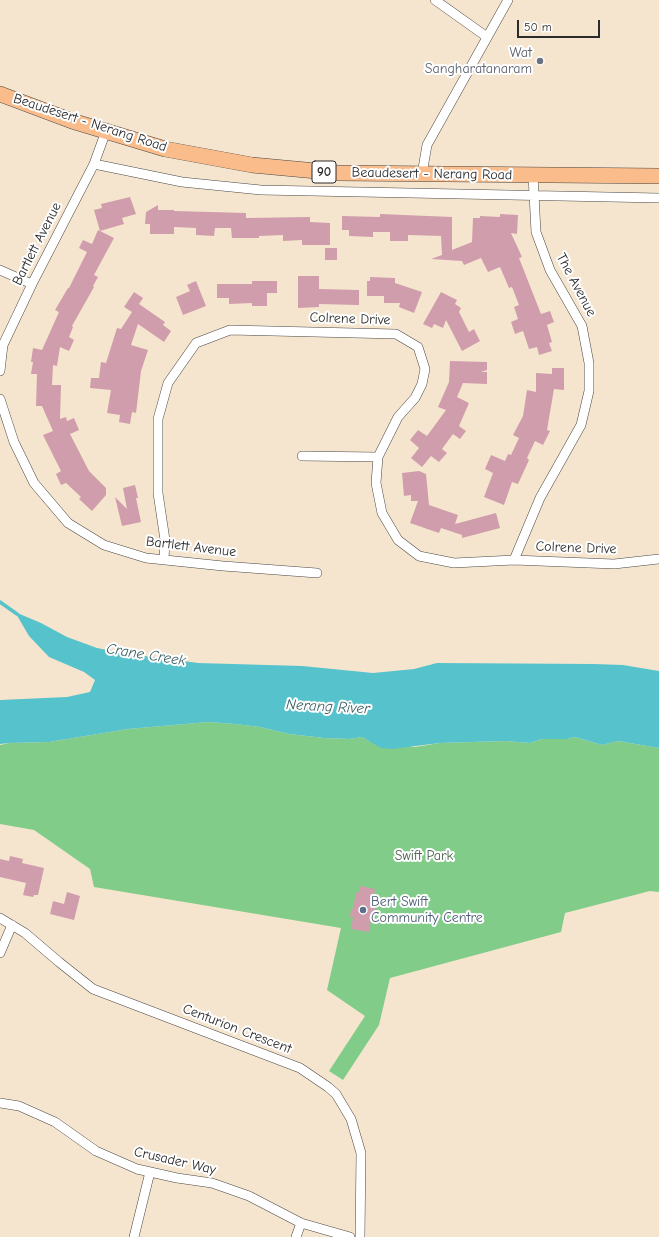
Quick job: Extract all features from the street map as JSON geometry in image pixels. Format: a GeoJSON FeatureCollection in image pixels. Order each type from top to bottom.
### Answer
{"type":"FeatureCollection","features":[{"type":"Feature","properties":{"kind":"main road","name":"Beaudesert - Nerang Road"},"geometry":{"type":"LineString","coordinates":[[0,94],[72,121],[165,149],[252,164],[338,173],[659,176]]}},
{"type":"Feature","properties":{"kind":"street"},"geometry":{"type":"LineString","coordinates":[[435,0],[488,37]]}},
{"type":"Feature","properties":{"kind":"street"},"geometry":{"type":"LineString","coordinates":[[422,174],[427,145],[508,0]]}},
{"type":"Feature","properties":{"kind":"street","name":"Bartlett Avenue"},"geometry":{"type":"LineString","coordinates":[[0,371],[3,345],[32,284],[94,164],[106,131]]}},
{"type":"Feature","properties":{"kind":"street","name":"Beaudesert - Nerang Road"},"geometry":{"type":"LineString","coordinates":[[94,164],[182,182],[260,190],[659,198]]}},
{"type":"Feature","properties":{"kind":"street","name":"The Avenue"},"geometry":{"type":"LineString","coordinates":[[514,560],[540,498],[581,425],[589,391],[589,363],[582,326],[550,270],[536,232],[533,175]]}},
{"type":"Feature","properties":{"kind":"street"},"geometry":{"type":"LineString","coordinates":[[0,270],[32,284]]}},
{"type":"Feature","properties":{"kind":"street","name":"Colrene Drive"},"geometry":{"type":"LineString","coordinates":[[164,560],[165,540],[158,492],[158,419],[168,383],[196,343],[230,330],[396,334],[418,347],[425,369],[422,384],[415,398],[398,417],[378,457],[376,483],[382,513],[398,540],[419,556],[454,563],[514,560],[614,564],[659,559]]}},
{"type":"Feature","properties":{"kind":"street","name":"Bartlett Avenue"},"geometry":{"type":"LineString","coordinates":[[0,399],[14,442],[34,483],[68,523],[104,545],[146,558],[223,566],[317,573]]}},
{"type":"Feature","properties":{"kind":"street"},"geometry":{"type":"LineString","coordinates":[[302,456],[378,457]]}},
{"type":"Feature","properties":{"kind":"street","name":"Centurion Crescent"},"geometry":{"type":"LineString","coordinates":[[0,918],[25,933],[93,989],[300,1068],[336,1094],[351,1119],[361,1153],[360,1237]]}},
{"type":"Feature","properties":{"kind":"street"},"geometry":{"type":"LineString","coordinates":[[0,953],[12,925]]}},
{"type":"Feature","properties":{"kind":"street","name":"Crusader Way"},"geometry":{"type":"LineString","coordinates":[[0,1103],[20,1106],[55,1122],[96,1151],[137,1169],[177,1178],[212,1183],[249,1196],[301,1223],[350,1237]]}},
{"type":"Feature","properties":{"kind":"street"},"geometry":{"type":"LineString","coordinates":[[134,1237],[150,1172]]}},
{"type":"Feature","properties":{"kind":"street"},"geometry":{"type":"LineString","coordinates":[[296,1237],[301,1223]]}},
{"type":"Feature","properties":{"kind":"green space","name":"Swift Park"},"geometry":{"type":"Polygon","coordinates":[[[208,722],[260,727],[289,734],[324,738],[349,739],[362,737],[371,742],[415,747],[440,743],[505,741],[530,743],[542,739],[567,739],[575,737],[602,745],[618,741],[659,748],[659,892],[650,891],[565,913],[561,932],[390,978],[379,1025],[343,1080],[329,1071],[365,1016],[327,990],[341,928],[94,887],[90,869],[34,830],[0,824],[0,745],[9,743],[49,742],[128,729],[208,722]]]}},
{"type":"Feature","properties":{"kind":"water","name":"Nerang River"},"geometry":{"type":"Polygon","coordinates":[[[15,612],[41,623],[67,637],[97,648],[122,653],[198,663],[302,666],[373,673],[414,669],[437,663],[623,665],[659,671],[659,748],[618,741],[602,745],[575,737],[567,739],[542,739],[530,743],[505,741],[440,743],[391,749],[381,748],[362,737],[349,739],[324,738],[289,734],[260,727],[208,722],[128,729],[49,742],[0,744],[0,700],[67,697],[90,692],[95,680],[84,672],[49,657],[29,636],[15,612]]]}},
{"type":"Feature","properties":{"kind":"building"},"geometry":{"type":"Polygon","coordinates":[[[130,197],[136,214],[122,218],[124,224],[100,231],[94,210],[102,208],[101,204],[130,197]]]}},
{"type":"Feature","properties":{"kind":"building"},"geometry":{"type":"Polygon","coordinates":[[[158,205],[158,210],[246,213],[246,218],[310,217],[310,222],[330,223],[330,245],[302,245],[302,240],[283,241],[283,235],[259,236],[259,238],[232,238],[231,228],[215,228],[214,236],[196,235],[196,228],[174,227],[174,234],[150,234],[150,224],[145,224],[146,212],[158,205]]]}},
{"type":"Feature","properties":{"kind":"building"},"geometry":{"type":"Polygon","coordinates":[[[380,214],[452,217],[452,250],[472,242],[473,218],[480,218],[480,216],[500,217],[500,214],[518,215],[517,234],[511,233],[522,257],[519,258],[541,314],[550,311],[554,322],[547,325],[552,342],[549,343],[552,351],[539,355],[537,347],[529,349],[523,331],[515,334],[511,322],[518,319],[514,307],[519,305],[512,287],[509,288],[500,267],[488,272],[481,258],[464,265],[462,261],[431,259],[442,255],[441,236],[408,235],[408,241],[390,241],[390,232],[373,232],[373,237],[349,236],[349,230],[342,230],[342,216],[380,217],[380,214]]]}},
{"type":"Feature","properties":{"kind":"building"},"geometry":{"type":"Polygon","coordinates":[[[98,230],[114,238],[94,275],[98,277],[93,286],[94,287],[72,326],[73,327],[69,337],[74,340],[69,351],[60,347],[57,366],[53,365],[52,385],[61,385],[60,419],[66,417],[67,421],[74,418],[79,430],[70,434],[89,471],[106,488],[106,495],[92,511],[79,499],[81,497],[66,483],[61,485],[56,474],[61,471],[43,435],[53,431],[42,406],[36,406],[37,374],[31,374],[33,362],[31,362],[33,348],[42,350],[59,312],[55,310],[69,288],[87,252],[79,248],[83,240],[92,244],[98,230]]]}},
{"type":"Feature","properties":{"kind":"building"},"geometry":{"type":"Polygon","coordinates":[[[325,248],[337,248],[337,260],[325,260],[325,248]]]}},
{"type":"Feature","properties":{"kind":"building"},"geometry":{"type":"Polygon","coordinates":[[[298,276],[319,276],[319,289],[359,290],[359,305],[319,304],[319,307],[298,308],[298,276]]]}},
{"type":"Feature","properties":{"kind":"building"},"geometry":{"type":"Polygon","coordinates":[[[370,277],[395,278],[395,283],[422,292],[414,313],[399,307],[400,303],[384,303],[384,296],[367,296],[367,281],[370,281],[370,277]]]}},
{"type":"Feature","properties":{"kind":"building"},"geometry":{"type":"Polygon","coordinates":[[[196,281],[206,306],[183,315],[176,297],[190,291],[187,285],[196,281]]]}},
{"type":"Feature","properties":{"kind":"building"},"geometry":{"type":"Polygon","coordinates":[[[252,281],[277,281],[277,293],[267,293],[267,306],[252,306],[252,303],[229,304],[229,298],[217,298],[217,284],[252,284],[252,281]]]}},
{"type":"Feature","properties":{"kind":"building"},"geometry":{"type":"Polygon","coordinates":[[[134,292],[143,298],[139,304],[165,322],[163,325],[171,331],[164,342],[138,324],[131,345],[148,350],[141,371],[136,413],[132,412],[130,424],[119,422],[120,415],[107,413],[111,390],[90,388],[91,378],[99,378],[101,362],[106,363],[117,328],[121,329],[132,312],[124,307],[134,292]]]}},
{"type":"Feature","properties":{"kind":"building"},"geometry":{"type":"Polygon","coordinates":[[[441,292],[457,300],[455,304],[461,308],[459,312],[469,332],[474,329],[480,341],[462,351],[446,320],[443,328],[434,324],[432,328],[423,324],[441,292]]]}},
{"type":"Feature","properties":{"kind":"building"},"geometry":{"type":"Polygon","coordinates":[[[450,361],[487,362],[487,370],[481,372],[487,372],[487,384],[463,383],[457,397],[469,403],[459,426],[466,431],[460,439],[453,434],[442,449],[447,453],[439,462],[431,456],[422,467],[411,458],[419,448],[410,440],[418,430],[427,436],[446,410],[438,407],[449,382],[450,361]]]}},
{"type":"Feature","properties":{"kind":"building"},"geometry":{"type":"Polygon","coordinates":[[[552,368],[564,368],[564,390],[554,389],[547,430],[550,431],[543,445],[535,441],[527,458],[529,460],[518,484],[512,482],[504,505],[484,497],[493,473],[485,469],[491,455],[505,461],[508,454],[511,455],[519,438],[513,435],[523,416],[527,390],[536,392],[536,373],[552,374],[552,368]]]}},
{"type":"Feature","properties":{"kind":"building"},"geometry":{"type":"Polygon","coordinates":[[[419,471],[426,474],[429,505],[458,515],[455,524],[496,513],[500,528],[462,538],[462,535],[441,528],[439,533],[410,523],[418,501],[411,501],[411,495],[404,496],[402,473],[419,471]]]}},
{"type":"Feature","properties":{"kind":"building"},"geometry":{"type":"Polygon","coordinates":[[[135,485],[141,522],[122,526],[115,497],[127,509],[123,488],[135,485]]]}},
{"type":"Feature","properties":{"kind":"building"},"geometry":{"type":"Polygon","coordinates":[[[10,856],[23,859],[22,863],[44,868],[38,895],[34,895],[33,897],[23,895],[26,883],[0,877],[0,859],[9,861],[10,856]]]}},
{"type":"Feature","properties":{"kind":"building","name":"Bert Swift Community Centre"},"geometry":{"type":"Polygon","coordinates":[[[360,886],[375,889],[374,895],[377,895],[375,921],[371,920],[369,932],[351,929],[353,917],[350,917],[351,909],[353,909],[356,892],[359,893],[360,886]]]}},
{"type":"Feature","properties":{"kind":"building"},"geometry":{"type":"Polygon","coordinates":[[[67,892],[80,896],[74,920],[50,914],[53,901],[64,904],[67,892]]]}},
{"type":"Feature","properties":{"kind":"waterway","name":"Crane Creek"},"geometry":{"type":"LineString","coordinates":[[0,602],[17,614]]}},
{"type":"Feature","properties":{"kind":"place","name":"Wat Sangharatanaram"},"geometry":{"type":"Point","coordinates":[540,61]}},
{"type":"Feature","properties":{"kind":"place","name":"Bert Swift Community Centre"},"geometry":{"type":"Point","coordinates":[363,910]}}]}
